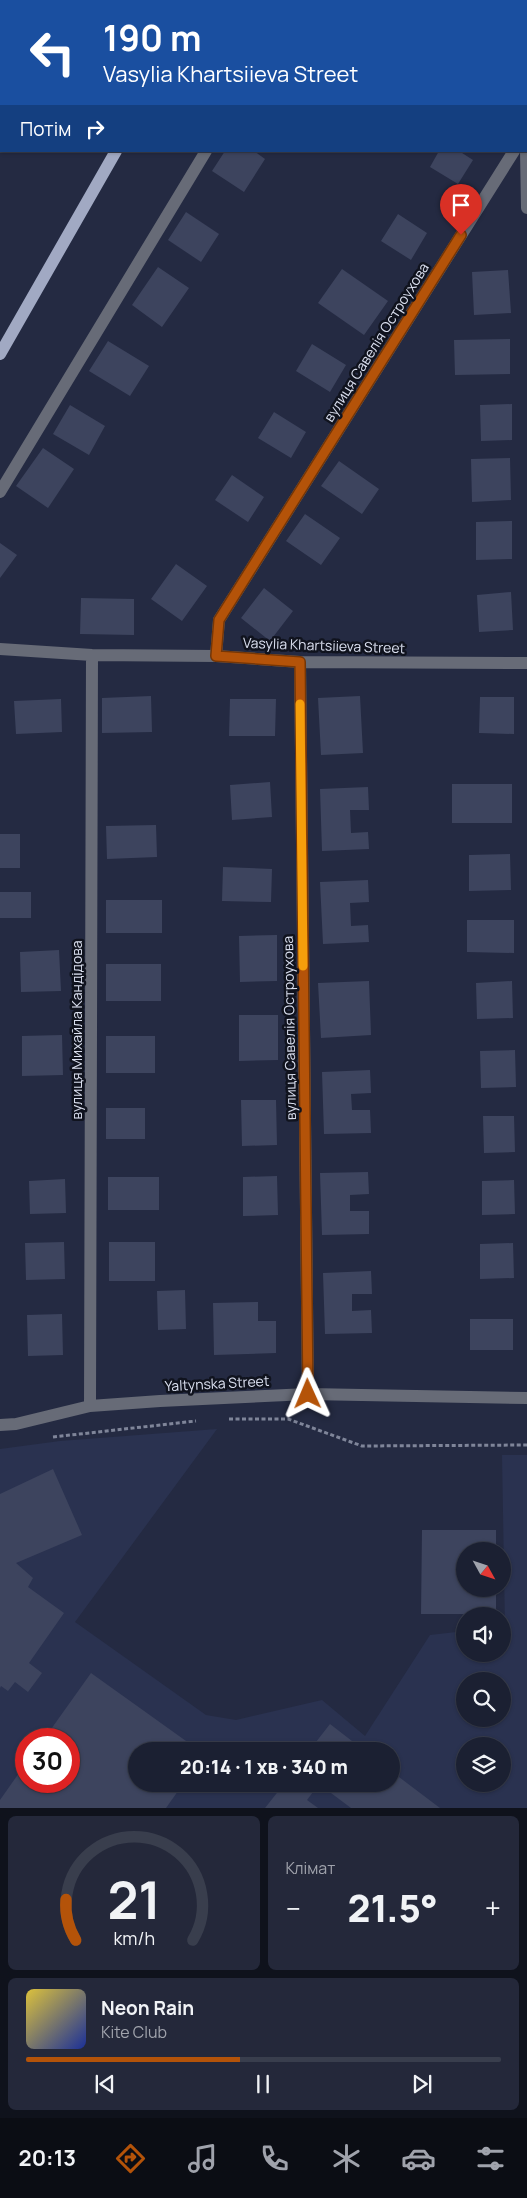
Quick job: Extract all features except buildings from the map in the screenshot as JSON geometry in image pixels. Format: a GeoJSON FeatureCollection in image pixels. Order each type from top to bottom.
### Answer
{"type":"FeatureCollection","features":[{"type":"Feature","properties":{"kind":"main road"},"geometry":{"type":"LineString","coordinates":[[0,354],[115,152]]}},
{"type":"Feature","properties":{"kind":"street"},"geometry":{"type":"LineString","coordinates":[[0,492],[205,152]]}},
{"type":"Feature","properties":{"kind":"street","name":"вулиця Савелія Остроухова"},"geometry":{"type":"LineString","coordinates":[[216,656],[219,620],[513,152]]}},
{"type":"Feature","properties":{"kind":"street"},"geometry":{"type":"LineString","coordinates":[[526,152],[527,208]]}},
{"type":"Feature","properties":{"kind":"street","name":"Vasylia Khartsiieva Street"},"geometry":{"type":"LineString","coordinates":[[0,649],[92,655],[216,656],[300,662],[527,663]]}},
{"type":"Feature","properties":{"kind":"street","name":"вулиця Михайла Кандідова"},"geometry":{"type":"LineString","coordinates":[[90,1406],[92,655]]}},
{"type":"Feature","properties":{"kind":"street","name":"вулиця Савелія Остроухова"},"geometry":{"type":"LineString","coordinates":[[300,662],[308,1394]]}},
{"type":"Feature","properties":{"kind":"street","name":"Yaltynska Street"},"geometry":{"type":"LineString","coordinates":[[0,1424],[16,1424],[90,1406],[308,1394],[527,1398]]}},
{"type":"Feature","properties":{"kind":"path"},"geometry":{"type":"LineString","coordinates":[[228,1419],[288,1419],[362,1446],[527,1445]]}},
{"type":"Feature","properties":{"kind":"path"},"geometry":{"type":"LineString","coordinates":[[50,1437],[198,1420]]}},
{"type":"Feature","properties":{"kind":"shaded area"},"geometry":{"type":"Polygon","coordinates":[[[217,1429],[75,1622],[206,1715],[236,1720],[322,1700],[365,1736],[430,1635],[456,1632],[456,1662],[511,1662],[511,1607],[505,1607],[504,1598],[511,1598],[511,1542],[504,1542],[502,1455],[527,1455],[527,1808],[0,1808],[0,1449],[60,1441],[217,1429]]]}},
{"type":"Feature","properties":{"kind":"slow traffic"},"geometry":{"type":"LineString","coordinates":[[300,704],[303,966]]}},
{"type":"Feature","properties":{"kind":"route"},"geometry":{"type":"LineString","coordinates":[[308,1394],[300,662],[216,656],[219,620],[461,235]]}}]}
